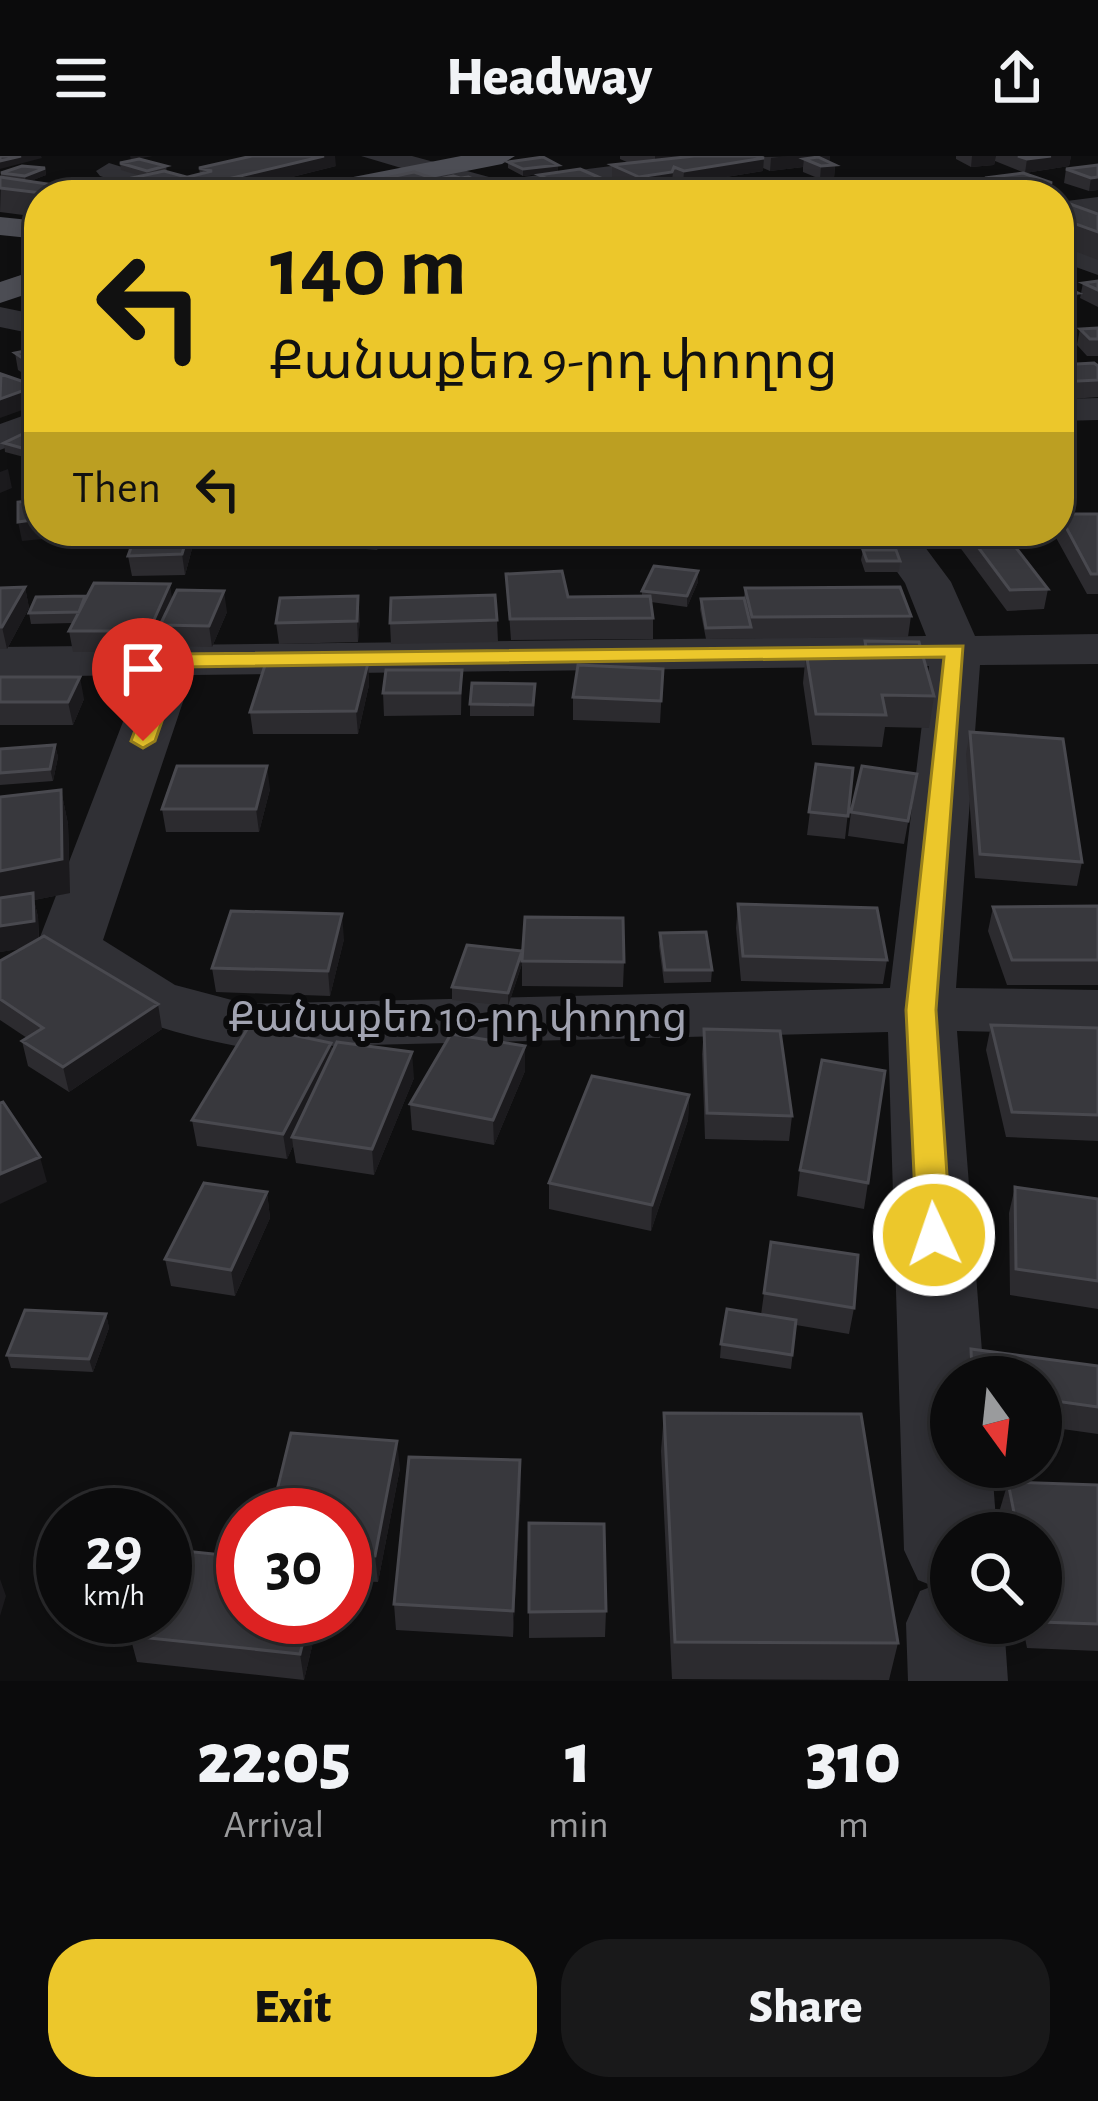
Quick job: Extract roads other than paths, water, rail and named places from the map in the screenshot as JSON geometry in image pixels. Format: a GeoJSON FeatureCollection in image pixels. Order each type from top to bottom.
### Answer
{"type":"FeatureCollection","features":[{"type":"Feature","properties":{"kind":"main road"},"geometry":{"type":"LineString","coordinates":[[371,180],[502,156]]}},
{"type":"Feature","properties":{"kind":"street"},"geometry":{"type":"LineString","coordinates":[[374,156],[471,180]]}},
{"type":"Feature","properties":{"kind":"street"},"geometry":{"type":"LineString","coordinates":[[590,180],[751,156]]}},
{"type":"Feature","properties":{"kind":"street"},"geometry":{"type":"LineString","coordinates":[[110,171],[138,180]]}},
{"type":"Feature","properties":{"kind":"street"},"geometry":{"type":"LineString","coordinates":[[901,546],[928,582],[956,650],[921,1010],[949,1512]]}},
{"type":"Feature","properties":{"kind":"street"},"geometry":{"type":"LineString","coordinates":[[0,662],[1098,649]]}},
{"type":"Feature","properties":{"kind":"street","name":"Քանաքեռ 10-րդ փողոց"},"geometry":{"type":"LineString","coordinates":[[172,661],[54,906],[69,945],[118,986],[176,1014],[247,1026],[921,1010],[1098,1012]]}},
{"type":"Feature","properties":{"kind":"street"},"geometry":{"type":"LineString","coordinates":[[956,1644],[958,1681]]}}]}
